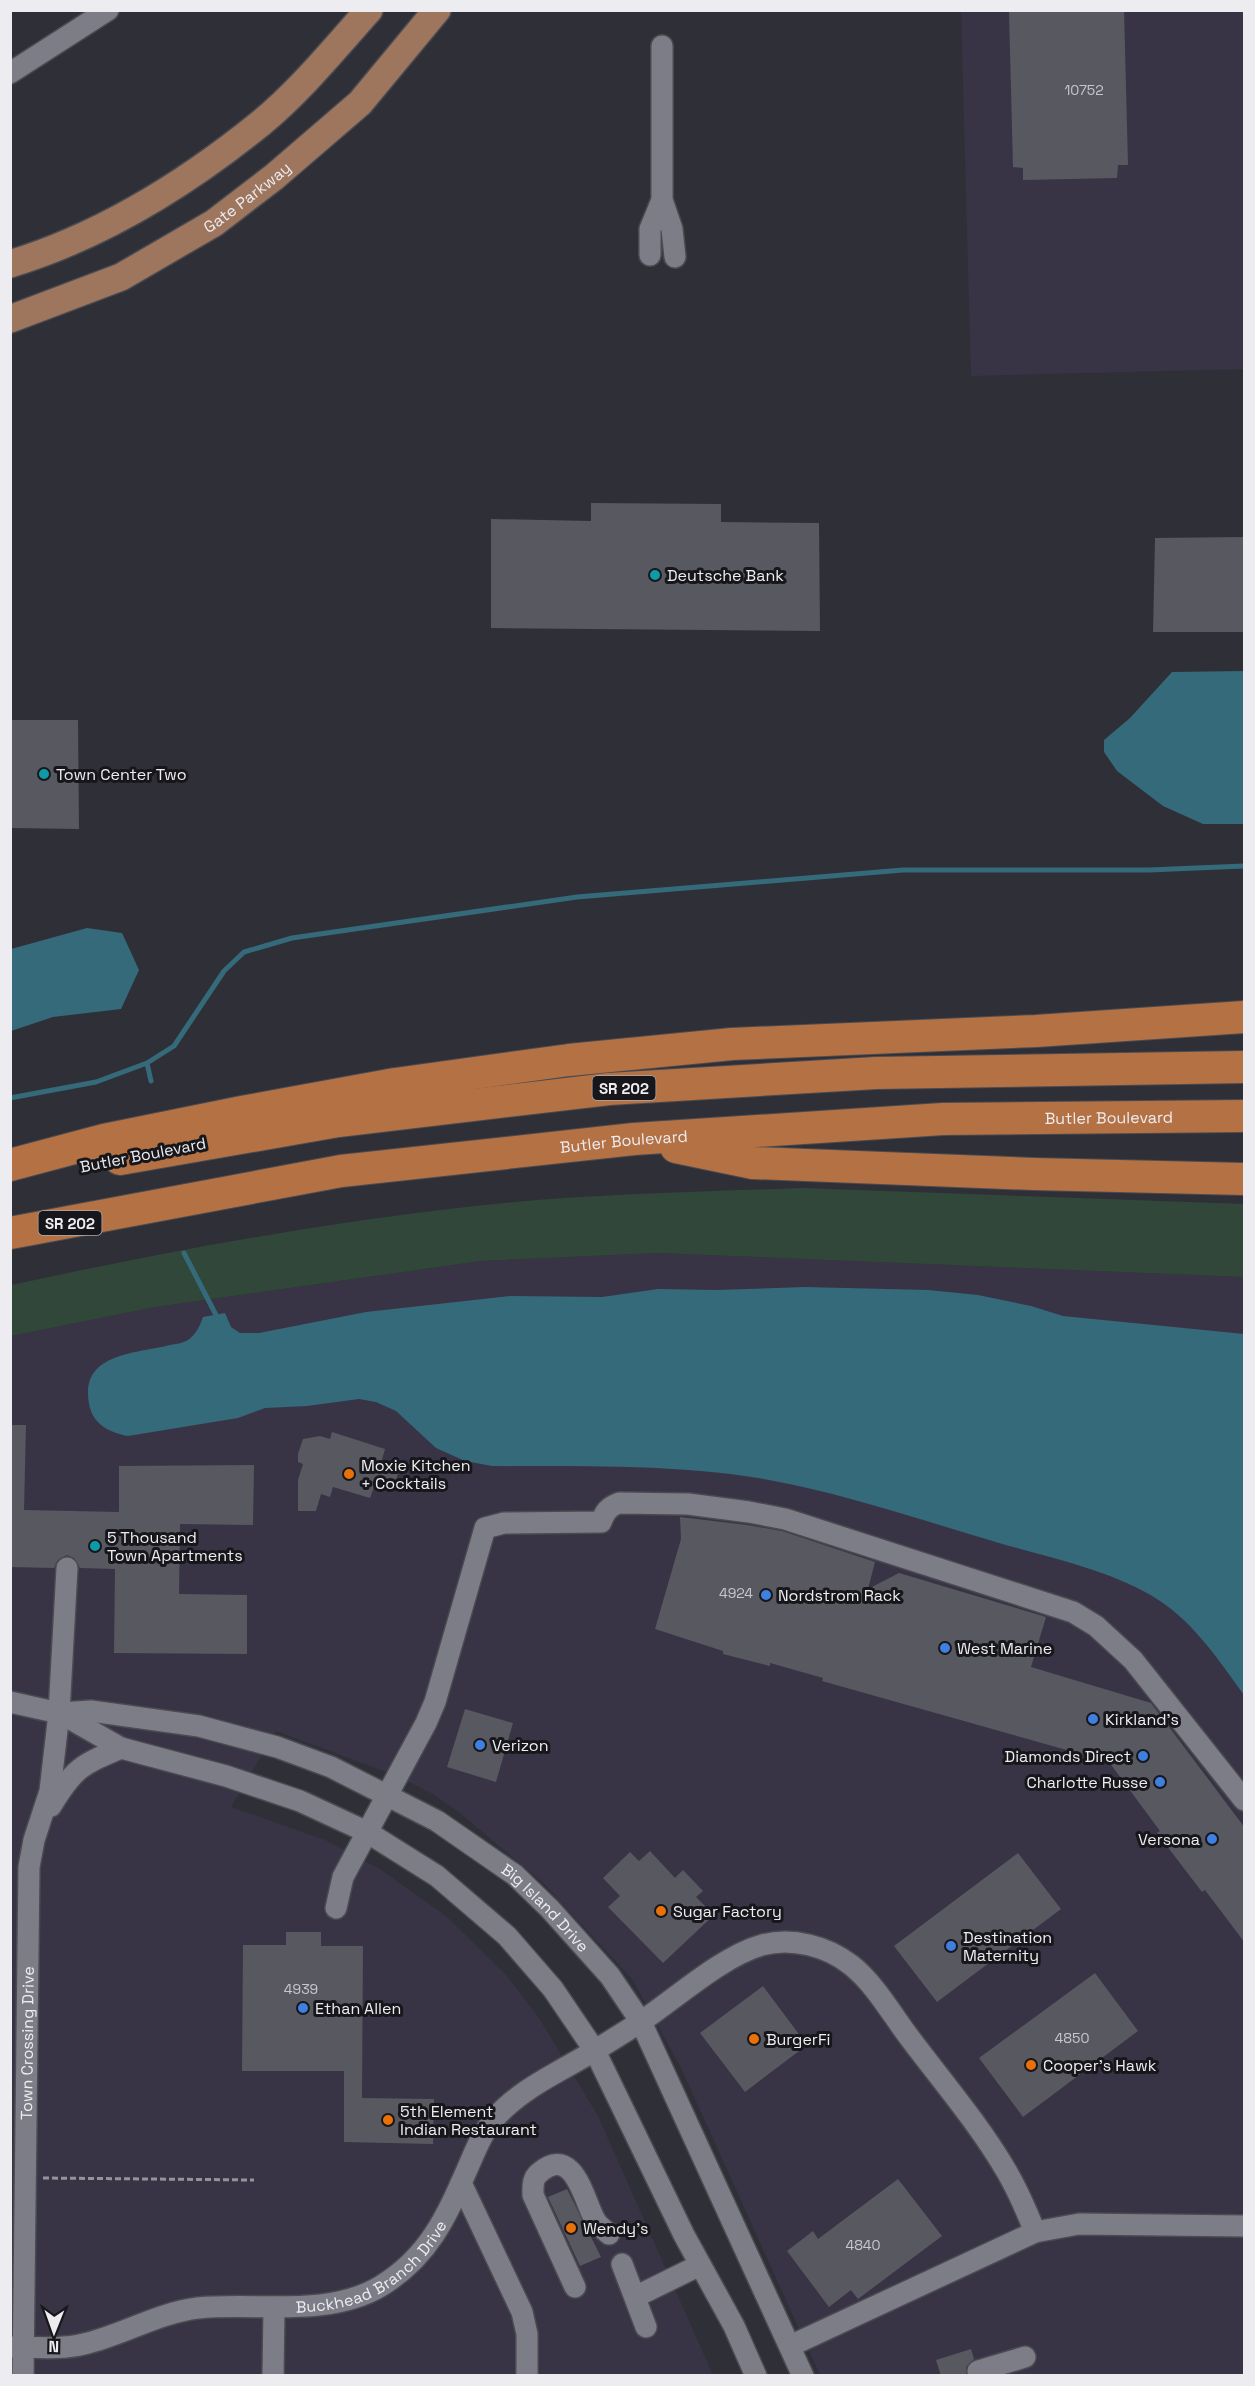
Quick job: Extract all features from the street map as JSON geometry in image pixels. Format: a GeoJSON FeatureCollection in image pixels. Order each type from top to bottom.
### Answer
{"type":"FeatureCollection","features":[{"type":"Feature","properties":{"kind":"highway"},"geometry":{"type":"LineString","coordinates":[[10,1165],[104,1140],[242,1112],[395,1084],[580,1059],[732,1044],[1036,1031],[1245,1017]]}},
{"type":"Feature","properties":{"kind":"highway","name":"Butler Boulevard"},"geometry":{"type":"LineString","coordinates":[[10,1182],[140,1155],[338,1121],[609,1089],[876,1072],[1245,1067]]}},
{"type":"Feature","properties":{"kind":"highway","name":"Butler Boulevard"},"geometry":{"type":"LineString","coordinates":[[10,1233],[341,1171],[634,1139],[943,1119],[1245,1116]]}},
{"type":"Feature","properties":{"kind":"highway"},"geometry":{"type":"LineString","coordinates":[[634,1139],[753,1163],[1245,1179]]}},
{"type":"Feature","properties":{"kind":"main road"},"geometry":{"type":"LineString","coordinates":[[10,264],[110,224],[182,180],[262,122],[312,74],[369,10]]}},
{"type":"Feature","properties":{"kind":"main road","name":"Gate Parkway"},"geometry":{"type":"LineString","coordinates":[[10,320],[120,277],[214,223],[274,177],[360,103],[437,10]]}},
{"type":"Feature","properties":{"kind":"street"},"geometry":{"type":"LineString","coordinates":[[10,73],[108,10]]}},
{"type":"Feature","properties":{"kind":"street"},"geometry":{"type":"LineString","coordinates":[[662,46],[662,200],[672,229],[675,257]]}},
{"type":"Feature","properties":{"kind":"street"},"geometry":{"type":"LineString","coordinates":[[650,255],[650,230],[662,200]]}},
{"type":"Feature","properties":{"kind":"street"},"geometry":{"type":"LineString","coordinates":[[336,1908],[343,1877],[426,1723],[435,1702],[485,1528],[504,1522],[601,1522],[604,1513],[619,1503],[688,1504],[749,1512],[785,1520],[1073,1612],[1096,1626],[1133,1660],[1245,1800]]}},
{"type":"Feature","properties":{"kind":"street","name":"Town Crossing Drive"},"geometry":{"type":"LineString","coordinates":[[23,2376],[17,2347],[19,1926],[34,1839],[50,1791],[59,1713],[67,1568]]}},
{"type":"Feature","properties":{"kind":"street","name":"Big Island Drive"},"geometry":{"type":"LineString","coordinates":[[10,1702],[59,1713],[92,1711],[199,1726],[278,1747],[331,1767],[437,1821],[515,1875],[550,1909],[610,1976],[641,2022],[803,2376]]}},
{"type":"Feature","properties":{"kind":"street","name":"Big Island Drive"},"geometry":{"type":"LineString","coordinates":[[59,1713],[121,1748],[226,1776],[300,1801],[367,1832],[438,1876],[507,1936],[554,1989],[595,2051],[684,2235],[734,2326],[756,2376]]}},
{"type":"Feature","properties":{"kind":"street"},"geometry":{"type":"LineString","coordinates":[[42,1819],[66,1781],[84,1764],[121,1748]]}},
{"type":"Feature","properties":{"kind":"street","name":"Buckhead Branch Drive"},"geometry":{"type":"LineString","coordinates":[[17,2347],[82,2345],[168,2314],[199,2308],[274,2308],[353,2298],[377,2289],[419,2257],[441,2223],[492,2122],[511,2102],[530,2088],[641,2022],[717,1968],[763,1945],[790,1942],[813,1946],[832,1952],[853,1966],[877,1994],[983,2136],[1006,2170],[1035,2232]]}},
{"type":"Feature","properties":{"kind":"street"},"geometry":{"type":"LineString","coordinates":[[575,2287],[533,2195],[533,2183],[537,2175],[546,2168],[558,2166],[570,2169],[578,2178],[596,2222],[609,2234]]}},
{"type":"Feature","properties":{"kind":"street"},"geometry":{"type":"LineString","coordinates":[[461,2182],[522,2312],[527,2334],[527,2376]]}},
{"type":"Feature","properties":{"kind":"street"},"geometry":{"type":"LineString","coordinates":[[790,2346],[1035,2232],[1079,2224],[1245,2226]]}},
{"type":"Feature","properties":{"kind":"street"},"geometry":{"type":"LineString","coordinates":[[622,2264],[646,2327]]}},
{"type":"Feature","properties":{"kind":"street"},"geometry":{"type":"LineString","coordinates":[[634,2297],[700,2265]]}},
{"type":"Feature","properties":{"kind":"street"},"geometry":{"type":"LineString","coordinates":[[273,2376],[274,2308]]}},
{"type":"Feature","properties":{"kind":"street"},"geometry":{"type":"LineString","coordinates":[[978,2371],[1025,2357]]}},
{"type":"Feature","properties":{"kind":"path"},"geometry":{"type":"LineString","coordinates":[[38,2177],[254,2180]]}},
{"type":"Feature","properties":{"kind":"shaded area"},"geometry":{"type":"Polygon","coordinates":[[[961,11],[1244,11],[1244,369],[971,376],[961,11]]]}},
{"type":"Feature","properties":{"kind":"shaded area"},"geometry":{"type":"Polygon","coordinates":[[[657,1253],[1244,1277],[1244,2375],[820,2375],[681,2068],[632,1979],[543,1883],[460,1813],[431,1793],[397,1776],[276,1731],[231,1807],[325,1840],[380,1869],[447,1917],[506,1975],[539,2018],[598,2116],[713,2375],[11,2376],[11,1336],[155,1307],[481,1261],[657,1253]]]}},
{"type":"Feature","properties":{"kind":"green space"},"geometry":{"type":"Polygon","coordinates":[[[802,1188],[1244,1204],[1244,1277],[657,1253],[481,1261],[155,1307],[11,1336],[11,1285],[184,1250],[358,1221],[475,1206],[598,1196],[802,1188]]]}},
{"type":"Feature","properties":{"kind":"water"},"geometry":{"type":"Polygon","coordinates":[[[1244,671],[1244,824],[1203,824],[1163,806],[1117,771],[1104,752],[1104,740],[1130,718],[1172,672],[1244,671]]]}},
{"type":"Feature","properties":{"kind":"water"},"geometry":{"type":"Polygon","coordinates":[[[87,928],[122,933],[139,970],[121,1009],[53,1017],[11,1031],[11,949],[87,928]]]}},
{"type":"Feature","properties":{"kind":"water"},"geometry":{"type":"Polygon","coordinates":[[[805,1287],[928,1290],[978,1295],[1031,1306],[1063,1316],[1244,1334],[1244,1695],[1185,1621],[1160,1601],[1123,1581],[1082,1566],[820,1491],[720,1473],[644,1468],[492,1466],[465,1461],[436,1448],[396,1411],[376,1402],[359,1399],[307,1406],[265,1408],[238,1418],[128,1436],[105,1428],[96,1420],[90,1408],[88,1390],[91,1377],[99,1367],[123,1355],[186,1341],[199,1327],[203,1317],[225,1313],[231,1327],[240,1333],[259,1333],[366,1312],[510,1296],[602,1297],[658,1289],[805,1287]]]}},
{"type":"Feature","properties":{"kind":"building"},"geometry":{"type":"Polygon","coordinates":[[[1020,10],[1124,10],[1128,165],[1118,165],[1117,178],[1023,180],[1023,168],[1013,167],[1009,12],[1020,12],[1020,10]]]}},
{"type":"Feature","properties":{"kind":"building","name":"Deutsche Bank"},"geometry":{"type":"Polygon","coordinates":[[[591,503],[721,504],[721,522],[819,523],[820,631],[491,628],[491,519],[591,521],[591,503]]]}},
{"type":"Feature","properties":{"kind":"building"},"geometry":{"type":"Polygon","coordinates":[[[1245,537],[1245,632],[1153,632],[1155,538],[1245,537]]]}},
{"type":"Feature","properties":{"kind":"building","name":"Town Center Two"},"geometry":{"type":"Polygon","coordinates":[[[10,720],[78,720],[79,829],[10,828],[10,720]]]}},
{"type":"Feature","properties":{"kind":"building","name":"5 Thousand Town Apartments"},"geometry":{"type":"Polygon","coordinates":[[[10,1425],[26,1425],[24,1510],[119,1512],[119,1466],[254,1465],[253,1525],[180,1524],[179,1594],[247,1595],[247,1654],[114,1653],[115,1569],[80,1568],[74,1558],[67,1555],[57,1561],[54,1568],[10,1567],[10,1425]]]}},
{"type":"Feature","properties":{"kind":"building","name":"Moxie Kitchen + Cocktails"},"geometry":{"type":"Polygon","coordinates":[[[332,1432],[385,1449],[381,1463],[400,1468],[392,1492],[374,1487],[370,1498],[333,1487],[330,1497],[321,1494],[316,1511],[298,1511],[298,1480],[303,1464],[298,1462],[298,1454],[303,1439],[320,1436],[330,1439],[332,1432]]]}},
{"type":"Feature","properties":{"kind":"building"},"geometry":{"type":"Polygon","coordinates":[[[680,1517],[782,1531],[875,1562],[868,1589],[899,1573],[1046,1617],[1031,1667],[1151,1703],[1245,1828],[1245,1943],[1205,1890],[1202,1892],[1157,1833],[1160,1831],[1109,1762],[822,1681],[823,1678],[770,1663],[770,1666],[723,1654],[723,1651],[655,1629],[681,1539],[680,1517]]]}},
{"type":"Feature","properties":{"kind":"building","name":"Verizon"},"geometry":{"type":"Polygon","coordinates":[[[465,1709],[513,1723],[496,1782],[447,1767],[465,1709]]]}},
{"type":"Feature","properties":{"kind":"building","name":"Sugar Factory"},"geometry":{"type":"Polygon","coordinates":[[[650,1851],[675,1878],[683,1870],[703,1891],[696,1897],[714,1915],[663,1963],[608,1907],[620,1896],[603,1878],[630,1852],[639,1861],[650,1851]]]}},
{"type":"Feature","properties":{"kind":"building"},"geometry":{"type":"Polygon","coordinates":[[[1018,1853],[1061,1909],[937,2002],[894,1946],[1018,1853]]]}},
{"type":"Feature","properties":{"kind":"building","name":"Ethan Allen"},"geometry":{"type":"Polygon","coordinates":[[[286,1932],[321,1932],[321,1946],[363,1946],[362,2098],[434,2099],[433,2144],[344,2142],[344,2071],[242,2071],[243,1945],[286,1945],[286,1932]]]}},
{"type":"Feature","properties":{"kind":"building"},"geometry":{"type":"Polygon","coordinates":[[[1095,1973],[1138,2031],[1023,2117],[979,2058],[1095,1973]]]}},
{"type":"Feature","properties":{"kind":"building","name":"BurgerFi"},"geometry":{"type":"Polygon","coordinates":[[[763,1986],[807,2045],[745,2092],[700,2033],[763,1986]]]}},
{"type":"Feature","properties":{"kind":"building"},"geometry":{"type":"Polygon","coordinates":[[[898,2179],[942,2236],[858,2299],[851,2290],[829,2307],[787,2251],[813,2231],[818,2239],[898,2179]]]}},
{"type":"Feature","properties":{"kind":"building","name":"Wendy's"},"geometry":{"type":"Polygon","coordinates":[[[567,2189],[601,2257],[580,2266],[548,2197],[567,2189]]]}},
{"type":"Feature","properties":{"kind":"building"},"geometry":{"type":"Polygon","coordinates":[[[971,2349],[974,2359],[966,2367],[966,2376],[941,2376],[936,2360],[971,2349]]]}},
{"type":"Feature","properties":{"kind":"waterway"},"geometry":{"type":"LineString","coordinates":[[10,1098],[96,1082],[147,1063],[174,1046],[224,971],[244,952],[292,938],[577,897],[903,870],[1149,870],[1244,866]]}},
{"type":"Feature","properties":{"kind":"waterway"},"geometry":{"type":"LineString","coordinates":[[147,1063],[151,1081]]}},
{"type":"Feature","properties":{"kind":"waterway"},"geometry":{"type":"LineString","coordinates":[[184,1253],[216,1315]]}},
{"type":"Feature","properties":{"kind":"place","name":"Deutsche Bank"},"geometry":{"type":"Point","coordinates":[655,575]}},
{"type":"Feature","properties":{"kind":"place","name":"Town Center Two"},"geometry":{"type":"Point","coordinates":[44,774]}},
{"type":"Feature","properties":{"kind":"place","name":"Moxie Kitchen + Cocktails"},"geometry":{"type":"Point","coordinates":[349,1474]}},
{"type":"Feature","properties":{"kind":"place","name":"5 Thousand Town Apartments"},"geometry":{"type":"Point","coordinates":[95,1546]}},
{"type":"Feature","properties":{"kind":"place","name":"Nordstrom Rack"},"geometry":{"type":"Point","coordinates":[766,1595]}},
{"type":"Feature","properties":{"kind":"place","name":"West Marine"},"geometry":{"type":"Point","coordinates":[945,1648]}},
{"type":"Feature","properties":{"kind":"place","name":"Kirkland's"},"geometry":{"type":"Point","coordinates":[1093,1719]}},
{"type":"Feature","properties":{"kind":"place","name":"Verizon"},"geometry":{"type":"Point","coordinates":[480,1745]}},
{"type":"Feature","properties":{"kind":"place","name":"Diamonds Direct"},"geometry":{"type":"Point","coordinates":[1143,1756]}},
{"type":"Feature","properties":{"kind":"place","name":"Charlotte Russe"},"geometry":{"type":"Point","coordinates":[1160,1782]}},
{"type":"Feature","properties":{"kind":"place","name":"Versona"},"geometry":{"type":"Point","coordinates":[1212,1839]}},
{"type":"Feature","properties":{"kind":"place","name":"Sugar Factory"},"geometry":{"type":"Point","coordinates":[661,1911]}},
{"type":"Feature","properties":{"kind":"place","name":"Destination Maternity"},"geometry":{"type":"Point","coordinates":[951,1946]}},
{"type":"Feature","properties":{"kind":"place","name":"Ethan Allen"},"geometry":{"type":"Point","coordinates":[303,2008]}},
{"type":"Feature","properties":{"kind":"place","name":"BurgerFi"},"geometry":{"type":"Point","coordinates":[754,2039]}},
{"type":"Feature","properties":{"kind":"place","name":"Cooper's Hawk"},"geometry":{"type":"Point","coordinates":[1031,2065]}},
{"type":"Feature","properties":{"kind":"place","name":"5th Element Indian Restaurant"},"geometry":{"type":"Point","coordinates":[388,2120]}},
{"type":"Feature","properties":{"kind":"place","name":"Wendy's"},"geometry":{"type":"Point","coordinates":[571,2228]}}]}
